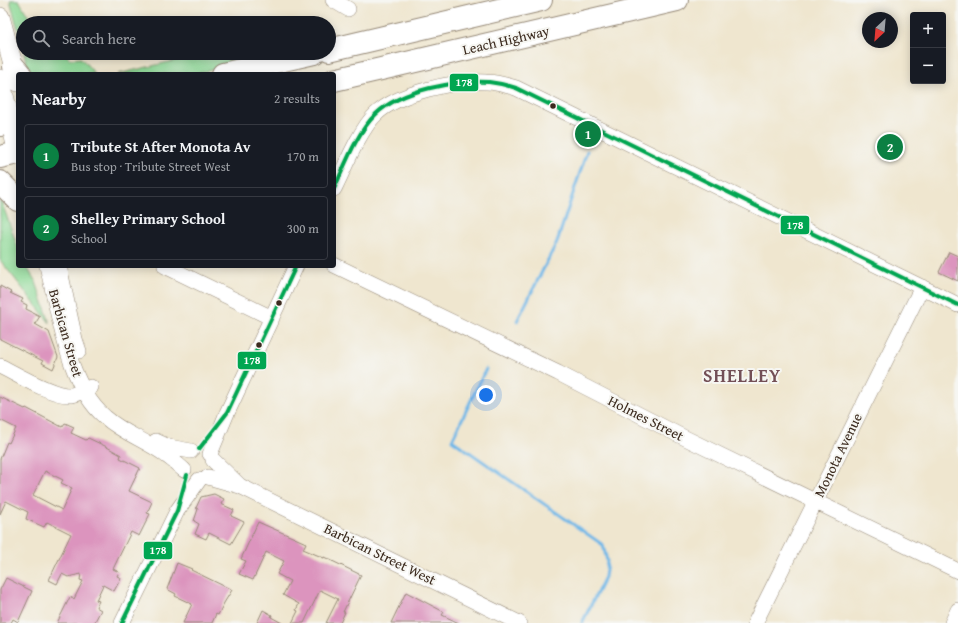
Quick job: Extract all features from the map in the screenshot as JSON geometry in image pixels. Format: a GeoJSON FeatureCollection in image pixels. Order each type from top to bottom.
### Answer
{"type":"FeatureCollection","features":[{"type":"Feature","properties":{"kind":"highway"},"geometry":{"type":"LineString","coordinates":[[336,48],[540,0]]}},
{"type":"Feature","properties":{"kind":"highway","name":"Leach Highway"},"geometry":{"type":"LineString","coordinates":[[336,80],[677,0]]}},
{"type":"Feature","properties":{"kind":"highway"},"geometry":{"type":"LineString","coordinates":[[232,72],[284,60]]}},
{"type":"Feature","properties":{"kind":"highway"},"geometry":{"type":"LineString","coordinates":[[0,157],[16,153]]}},
{"type":"Feature","properties":{"kind":"highway"},"geometry":{"type":"LineString","coordinates":[[0,182],[16,198]]}},
{"type":"Feature","properties":{"kind":"main road"},"geometry":{"type":"LineString","coordinates":[[0,17],[13,76],[10,123],[16,146]]}},
{"type":"Feature","properties":{"kind":"street"},"geometry":{"type":"LineString","coordinates":[[333,0],[348,9]]}},
{"type":"Feature","properties":{"kind":"street"},"geometry":{"type":"LineString","coordinates":[[336,185],[368,124],[376,114],[390,104],[407,96],[438,87],[476,81],[507,85],[958,305]]}},
{"type":"Feature","properties":{"kind":"street","name":"Holmes Street"},"geometry":{"type":"LineString","coordinates":[[336,267],[558,373],[677,434],[958,571]]}},
{"type":"Feature","properties":{"kind":"street","name":"Barbican Street"},"geometry":{"type":"LineString","coordinates":[[47,268],[61,327],[76,372],[104,416],[119,428],[167,456],[194,475]]}},
{"type":"Feature","properties":{"kind":"street","name":"Barbican Street"},"geometry":{"type":"LineString","coordinates":[[59,268],[87,389],[114,415],[132,428],[169,447],[203,454]]}},
{"type":"Feature","properties":{"kind":"street"},"geometry":{"type":"LineString","coordinates":[[169,268],[272,318]]}},
{"type":"Feature","properties":{"kind":"street"},"geometry":{"type":"LineString","coordinates":[[203,454],[227,413],[295,268]]}},
{"type":"Feature","properties":{"kind":"street","name":"Monota Avenue"},"geometry":{"type":"LineString","coordinates":[[755,623],[922,287]]}},
{"type":"Feature","properties":{"kind":"street"},"geometry":{"type":"LineString","coordinates":[[0,366],[53,392],[72,395],[87,389]]}},
{"type":"Feature","properties":{"kind":"street"},"geometry":{"type":"LineString","coordinates":[[194,475],[183,466],[185,457],[203,454]]}},
{"type":"Feature","properties":{"kind":"street"},"geometry":{"type":"LineString","coordinates":[[122,623],[194,475],[213,470],[203,454]]}},
{"type":"Feature","properties":{"kind":"street","name":"Barbican Street West"},"geometry":{"type":"LineString","coordinates":[[203,454],[240,486]]}},
{"type":"Feature","properties":{"kind":"street","name":"Barbican Street West"},"geometry":{"type":"LineString","coordinates":[[194,475],[240,486],[519,623]]}},
{"type":"Feature","properties":{"kind":"street"},"geometry":{"type":"LineString","coordinates":[[952,623],[958,610]]}},
{"type":"Feature","properties":{"kind":"green space"},"geometry":{"type":"Polygon","coordinates":[[[10,0],[19,0],[28,16],[16,16],[16,22],[10,0]]]}},
{"type":"Feature","properties":{"kind":"green space"},"geometry":{"type":"Polygon","coordinates":[[[26,60],[83,60],[93,72],[32,72],[27,66],[26,60]]]}},
{"type":"Feature","properties":{"kind":"green space"},"geometry":{"type":"Polygon","coordinates":[[[177,60],[255,60],[203,72],[126,72],[177,60]]]}},
{"type":"Feature","properties":{"kind":"green space"},"geometry":{"type":"Polygon","coordinates":[[[0,200],[16,242],[16,268],[27,268],[36,282],[50,323],[0,260],[0,200]]]}},
{"type":"Feature","properties":{"kind":"building"},"geometry":{"type":"Polygon","coordinates":[[[949,252],[958,256],[958,281],[939,272],[949,252]]]}},
{"type":"Feature","properties":{"kind":"building"},"geometry":{"type":"Polygon","coordinates":[[[0,286],[23,299],[21,302],[27,305],[26,309],[40,316],[35,324],[49,332],[58,357],[53,369],[42,363],[43,361],[0,339],[0,286]]]}},
{"type":"Feature","properties":{"kind":"building"},"geometry":{"type":"Polygon","coordinates":[[[0,397],[25,409],[26,408],[62,427],[65,423],[74,427],[71,433],[86,440],[88,438],[105,446],[121,455],[120,458],[140,468],[129,491],[152,502],[147,513],[150,514],[139,536],[131,532],[113,569],[119,572],[117,576],[121,578],[114,591],[103,585],[96,600],[99,601],[96,607],[101,610],[94,623],[57,623],[70,597],[74,599],[83,581],[80,580],[81,574],[68,577],[62,574],[57,584],[49,580],[71,534],[47,522],[44,527],[26,519],[28,512],[6,501],[0,514],[0,459],[7,442],[9,443],[16,428],[0,420],[0,397]],[[45,471],[33,495],[62,510],[72,488],[61,483],[63,480],[45,471]]]}},
{"type":"Feature","properties":{"kind":"building"},"geometry":{"type":"Polygon","coordinates":[[[214,494],[224,499],[221,504],[234,510],[231,516],[244,522],[231,544],[209,533],[206,539],[195,534],[199,524],[194,521],[198,509],[196,508],[201,497],[214,494]]]}},
{"type":"Feature","properties":{"kind":"building"},"geometry":{"type":"Polygon","coordinates":[[[258,522],[306,543],[303,549],[324,557],[361,575],[343,612],[345,612],[340,623],[326,623],[338,599],[320,590],[304,623],[292,623],[298,611],[296,610],[299,604],[283,595],[290,581],[277,574],[284,561],[266,552],[253,580],[239,574],[246,561],[241,559],[258,522]]]}},
{"type":"Feature","properties":{"kind":"building"},"geometry":{"type":"Polygon","coordinates":[[[177,563],[192,569],[191,570],[232,590],[218,615],[216,614],[212,623],[183,623],[192,604],[175,596],[176,594],[167,589],[177,563]]]}},
{"type":"Feature","properties":{"kind":"building"},"geometry":{"type":"Polygon","coordinates":[[[6,578],[32,591],[18,622],[13,619],[11,623],[0,623],[0,590],[6,578]]]}},
{"type":"Feature","properties":{"kind":"building"},"geometry":{"type":"Polygon","coordinates":[[[406,592],[444,612],[442,615],[459,623],[391,623],[406,592]]]}},
{"type":"Feature","properties":{"kind":"building"},"geometry":{"type":"Polygon","coordinates":[[[263,610],[272,615],[271,617],[282,623],[257,623],[263,610]]]}},
{"type":"Feature","properties":{"kind":"waterway"},"geometry":{"type":"LineString","coordinates":[[517,321],[557,242],[587,151]]}},
{"type":"Feature","properties":{"kind":"waterway"},"geometry":{"type":"LineString","coordinates":[[486,369],[452,440],[603,545],[607,561],[605,577],[582,623]]}},
{"type":"Feature","properties":{"kind":"transit line","name":"178"},"geometry":{"type":"LineString","coordinates":[[336,185],[357,139],[369,121],[387,106],[399,99],[429,88],[461,83],[489,82],[516,88],[958,305]]}},
{"type":"Feature","properties":{"kind":"transit line","name":"178"},"geometry":{"type":"LineString","coordinates":[[199,449],[227,413],[295,268]]}},
{"type":"Feature","properties":{"kind":"transit line","name":"178"},"geometry":{"type":"LineString","coordinates":[[122,623],[177,511],[187,475]]}},
{"type":"Feature","properties":{"kind":"place","name":"Tribute St After Monota Av"},"geometry":{"type":"Point","coordinates":[588,134]}},
{"type":"Feature","properties":{"kind":"place","name":"Shelley Primary School"},"geometry":{"type":"Point","coordinates":[890,147]}},
{"type":"Feature","properties":{"kind":"district","name":"SHELLEY"},"geometry":{"type":"Point","coordinates":[742,376]}}]}
